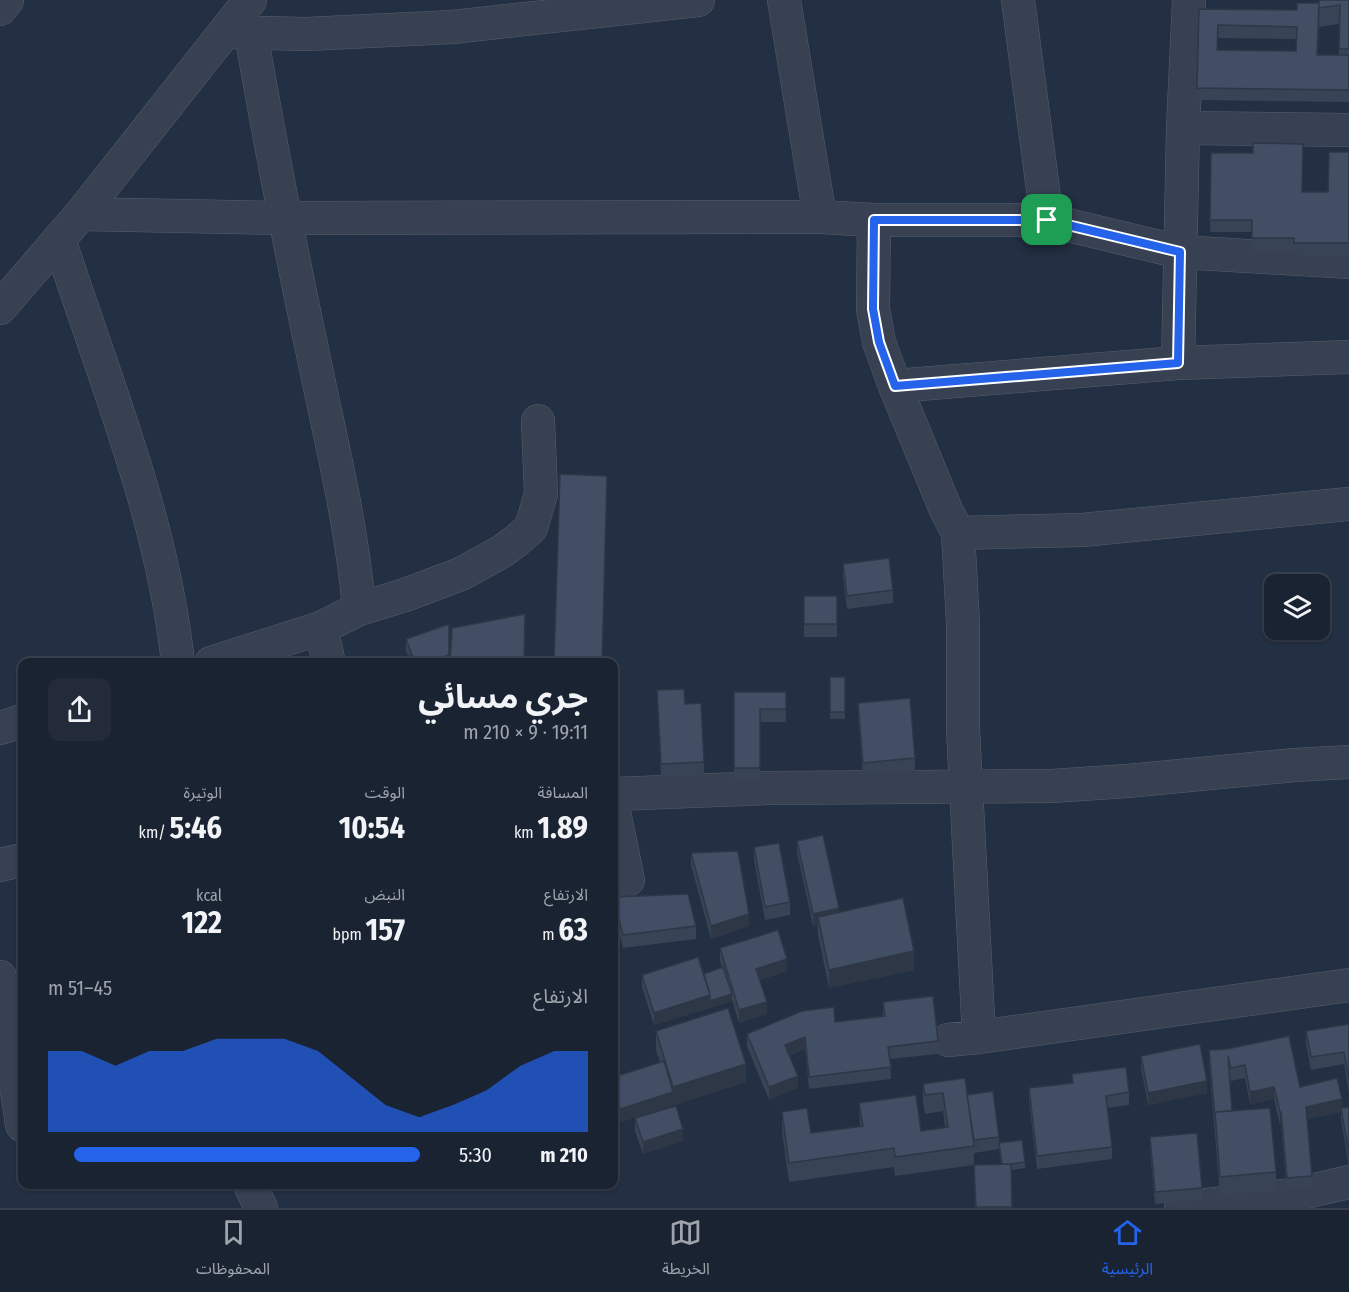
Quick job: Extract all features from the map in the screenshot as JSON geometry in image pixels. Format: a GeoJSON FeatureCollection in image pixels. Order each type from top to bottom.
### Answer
{"type":"FeatureCollection","features":[{"type":"Feature","properties":{"kind":"street"},"geometry":{"type":"LineString","coordinates":[[0,9],[7,0]]}},
{"type":"Feature","properties":{"kind":"street"},"geometry":{"type":"LineString","coordinates":[[0,308],[238,33],[250,0]]}},
{"type":"Feature","properties":{"kind":"street"},"geometry":{"type":"LineString","coordinates":[[238,33],[306,34],[453,27],[698,0]]}},
{"type":"Feature","properties":{"kind":"street"},"geometry":{"type":"LineString","coordinates":[[784,0],[820,217]]}},
{"type":"Feature","properties":{"kind":"street"},"geometry":{"type":"LineString","coordinates":[[1018,0],[1047,220]]}},
{"type":"Feature","properties":{"kind":"street"},"geometry":{"type":"LineString","coordinates":[[1178,363],[1183,128],[1190,0]]}},
{"type":"Feature","properties":{"kind":"street"},"geometry":{"type":"LineString","coordinates":[[238,33],[284,218],[336,466],[356,575],[359,609]]}},
{"type":"Feature","properties":{"kind":"street"},"geometry":{"type":"LineString","coordinates":[[1183,128],[1349,130]]}},
{"type":"Feature","properties":{"kind":"street"},"geometry":{"type":"LineString","coordinates":[[81,214],[284,218],[820,217],[874,220],[1047,220],[1180,252],[1349,262]]}},
{"type":"Feature","properties":{"kind":"street"},"geometry":{"type":"LineString","coordinates":[[874,220],[873,309],[879,342],[946,510],[958,533],[963,623],[963,729],[966,788],[963,1039],[1349,985]]}},
{"type":"Feature","properties":{"kind":"street"},"geometry":{"type":"LineString","coordinates":[[59,239],[82,311],[116,401],[144,493],[162,564],[177,658]]}},
{"type":"Feature","properties":{"kind":"street"},"geometry":{"type":"LineString","coordinates":[[895,386],[1178,363],[1349,357]]}},
{"type":"Feature","properties":{"kind":"street"},"geometry":{"type":"LineString","coordinates":[[226,658],[321,627],[359,609],[461,574],[501,552],[531,528],[541,494],[538,421]]}},
{"type":"Feature","properties":{"kind":"street"},"geometry":{"type":"LineString","coordinates":[[958,533],[1082,530],[1349,504]]}},
{"type":"Feature","properties":{"kind":"street"},"geometry":{"type":"LineString","coordinates":[[321,627],[328,658]]}},
{"type":"Feature","properties":{"kind":"street"},"geometry":{"type":"LineString","coordinates":[[0,728],[18,722]]}},
{"type":"Feature","properties":{"kind":"street"},"geometry":{"type":"LineString","coordinates":[[618,794],[767,788],[966,788],[1073,785],[1349,762]]}},
{"type":"Feature","properties":{"kind":"street"},"geometry":{"type":"LineString","coordinates":[[618,831],[628,880]]}},
{"type":"Feature","properties":{"kind":"street"},"geometry":{"type":"LineString","coordinates":[[0,865],[18,861]]}},
{"type":"Feature","properties":{"kind":"street"},"geometry":{"type":"LineString","coordinates":[[0,977],[18,1098]]}},
{"type":"Feature","properties":{"kind":"street"},"geometry":{"type":"LineString","coordinates":[[1181,1208],[1292,1195],[1349,1182]]}},
{"type":"Feature","properties":{"kind":"street"},"geometry":{"type":"LineString","coordinates":[[252,1189],[261,1208]]}},
{"type":"Feature","properties":{"kind":"building"},"geometry":{"type":"Polygon","coordinates":[[[1319,0],[1349,0],[1349,49],[1339,49],[1340,5],[1319,8],[1319,0]]]}},
{"type":"Feature","properties":{"kind":"building"},"geometry":{"type":"Polygon","coordinates":[[[1297,3],[1319,3],[1317,55],[1349,55],[1349,90],[1197,88],[1199,9],[1297,10],[1297,3]],[[1218,25],[1217,50],[1296,51],[1297,27],[1218,25]]]}},
{"type":"Feature","properties":{"kind":"building"},"geometry":{"type":"Polygon","coordinates":[[[1253,143],[1303,144],[1302,192],[1328,192],[1329,152],[1349,152],[1349,243],[1294,243],[1294,238],[1252,238],[1252,220],[1210,220],[1211,153],[1253,153],[1253,143]]]}},
{"type":"Feature","properties":{"kind":"building"},"geometry":{"type":"Polygon","coordinates":[[[560,474],[607,476],[602,658],[554,658],[560,474]]]}},
{"type":"Feature","properties":{"kind":"building"},"geometry":{"type":"Polygon","coordinates":[[[889,558],[893,590],[847,596],[843,564],[889,558]]]}},
{"type":"Feature","properties":{"kind":"building"},"geometry":{"type":"Polygon","coordinates":[[[804,596],[837,596],[837,624],[804,624],[804,596]]]}},
{"type":"Feature","properties":{"kind":"building"},"geometry":{"type":"Polygon","coordinates":[[[525,614],[524,658],[450,658],[452,628],[525,614]]]}},
{"type":"Feature","properties":{"kind":"building"},"geometry":{"type":"Polygon","coordinates":[[[449,624],[449,655],[440,658],[403,658],[412,655],[406,639],[449,624]]]}},
{"type":"Feature","properties":{"kind":"building"},"geometry":{"type":"Polygon","coordinates":[[[830,677],[845,677],[845,712],[830,712],[830,677]]]}},
{"type":"Feature","properties":{"kind":"building"},"geometry":{"type":"Polygon","coordinates":[[[684,689],[685,704],[701,703],[704,762],[661,764],[657,690],[684,689]]]}},
{"type":"Feature","properties":{"kind":"building"},"geometry":{"type":"Polygon","coordinates":[[[734,692],[786,692],[786,709],[760,709],[760,768],[734,768],[734,692]]]}},
{"type":"Feature","properties":{"kind":"building"},"geometry":{"type":"Polygon","coordinates":[[[910,698],[915,758],[863,763],[858,703],[910,698]]]}},
{"type":"Feature","properties":{"kind":"building"},"geometry":{"type":"Polygon","coordinates":[[[823,835],[839,908],[813,914],[797,841],[823,835]]]}},
{"type":"Feature","properties":{"kind":"building"},"geometry":{"type":"Polygon","coordinates":[[[779,843],[790,902],[765,907],[754,847],[779,843]]]}},
{"type":"Feature","properties":{"kind":"building"},"geometry":{"type":"Polygon","coordinates":[[[738,851],[749,914],[711,926],[691,853],[738,851]]]}},
{"type":"Feature","properties":{"kind":"building"},"geometry":{"type":"Polygon","coordinates":[[[688,894],[696,926],[623,935],[618,916],[618,897],[688,894]]]}},
{"type":"Feature","properties":{"kind":"building"},"geometry":{"type":"Polygon","coordinates":[[[903,898],[914,951],[829,970],[818,917],[903,898]]]}},
{"type":"Feature","properties":{"kind":"building"},"geometry":{"type":"Polygon","coordinates":[[[778,930],[787,959],[756,969],[767,1002],[739,1010],[720,948],[778,930]]]}},
{"type":"Feature","properties":{"kind":"building"},"geometry":{"type":"Polygon","coordinates":[[[698,957],[710,995],[654,1013],[642,975],[698,957]]]}},
{"type":"Feature","properties":{"kind":"building"},"geometry":{"type":"Polygon","coordinates":[[[723,967],[732,994],[710,1001],[704,974],[723,967]]]}},
{"type":"Feature","properties":{"kind":"building"},"geometry":{"type":"Polygon","coordinates":[[[933,996],[938,1041],[888,1047],[891,1067],[809,1077],[805,1037],[785,1045],[798,1076],[769,1087],[747,1034],[802,1011],[834,1007],[835,1022],[885,1016],[883,1002],[933,996]]]}},
{"type":"Feature","properties":{"kind":"building"},"geometry":{"type":"Polygon","coordinates":[[[728,1008],[746,1064],[673,1087],[656,1031],[728,1008]]]}},
{"type":"Feature","properties":{"kind":"building"},"geometry":{"type":"Polygon","coordinates":[[[1349,1024],[1349,1081],[1344,1052],[1311,1057],[1306,1031],[1349,1024]]]}},
{"type":"Feature","properties":{"kind":"building"},"geometry":{"type":"Polygon","coordinates":[[[1289,1036],[1300,1087],[1337,1078],[1342,1099],[1306,1107],[1312,1176],[1287,1178],[1281,1112],[1274,1087],[1250,1092],[1245,1065],[1231,1068],[1228,1056],[1232,1111],[1215,1112],[1215,1118],[1209,1050],[1227,1049],[1289,1036]]]}},
{"type":"Feature","properties":{"kind":"building"},"geometry":{"type":"Polygon","coordinates":[[[1200,1044],[1207,1081],[1148,1093],[1141,1056],[1200,1044]]]}},
{"type":"Feature","properties":{"kind":"building"},"geometry":{"type":"Polygon","coordinates":[[[664,1061],[673,1092],[618,1110],[618,1076],[664,1061]]]}},
{"type":"Feature","properties":{"kind":"building"},"geometry":{"type":"Polygon","coordinates":[[[1126,1067],[1129,1092],[1106,1096],[1112,1147],[1037,1156],[1029,1088],[1073,1083],[1072,1074],[1126,1067]]]}},
{"type":"Feature","properties":{"kind":"building"},"geometry":{"type":"Polygon","coordinates":[[[965,1078],[974,1146],[895,1157],[894,1148],[789,1163],[782,1112],[807,1108],[811,1133],[863,1126],[859,1103],[916,1095],[921,1131],[948,1127],[943,1093],[925,1095],[923,1084],[965,1078]]]}},
{"type":"Feature","properties":{"kind":"building"},"geometry":{"type":"Polygon","coordinates":[[[993,1091],[999,1137],[974,1140],[967,1095],[993,1091]]]}},
{"type":"Feature","properties":{"kind":"building"},"geometry":{"type":"Polygon","coordinates":[[[676,1106],[683,1129],[643,1142],[635,1118],[676,1106]]]}},
{"type":"Feature","properties":{"kind":"building"},"geometry":{"type":"Polygon","coordinates":[[[1349,1107],[1349,1154],[1341,1108],[1349,1107]]]}},
{"type":"Feature","properties":{"kind":"building"},"geometry":{"type":"Polygon","coordinates":[[[1270,1108],[1276,1172],[1220,1177],[1215,1112],[1270,1108]]]}},
{"type":"Feature","properties":{"kind":"building"},"geometry":{"type":"Polygon","coordinates":[[[1197,1133],[1202,1188],[1155,1192],[1150,1137],[1197,1133]]]}},
{"type":"Feature","properties":{"kind":"building"},"geometry":{"type":"Polygon","coordinates":[[[1022,1140],[1025,1162],[1002,1164],[999,1143],[1022,1140]]]}},
{"type":"Feature","properties":{"kind":"building"},"geometry":{"type":"Polygon","coordinates":[[[1011,1164],[1012,1207],[976,1207],[974,1165],[1011,1164]]]}},
{"type":"Feature","properties":{"kind":"route"},"geometry":{"type":"LineString","coordinates":[[874,220],[1047,220],[1180,252],[1178,363],[895,386],[879,342],[873,309],[874,220]]}}]}
